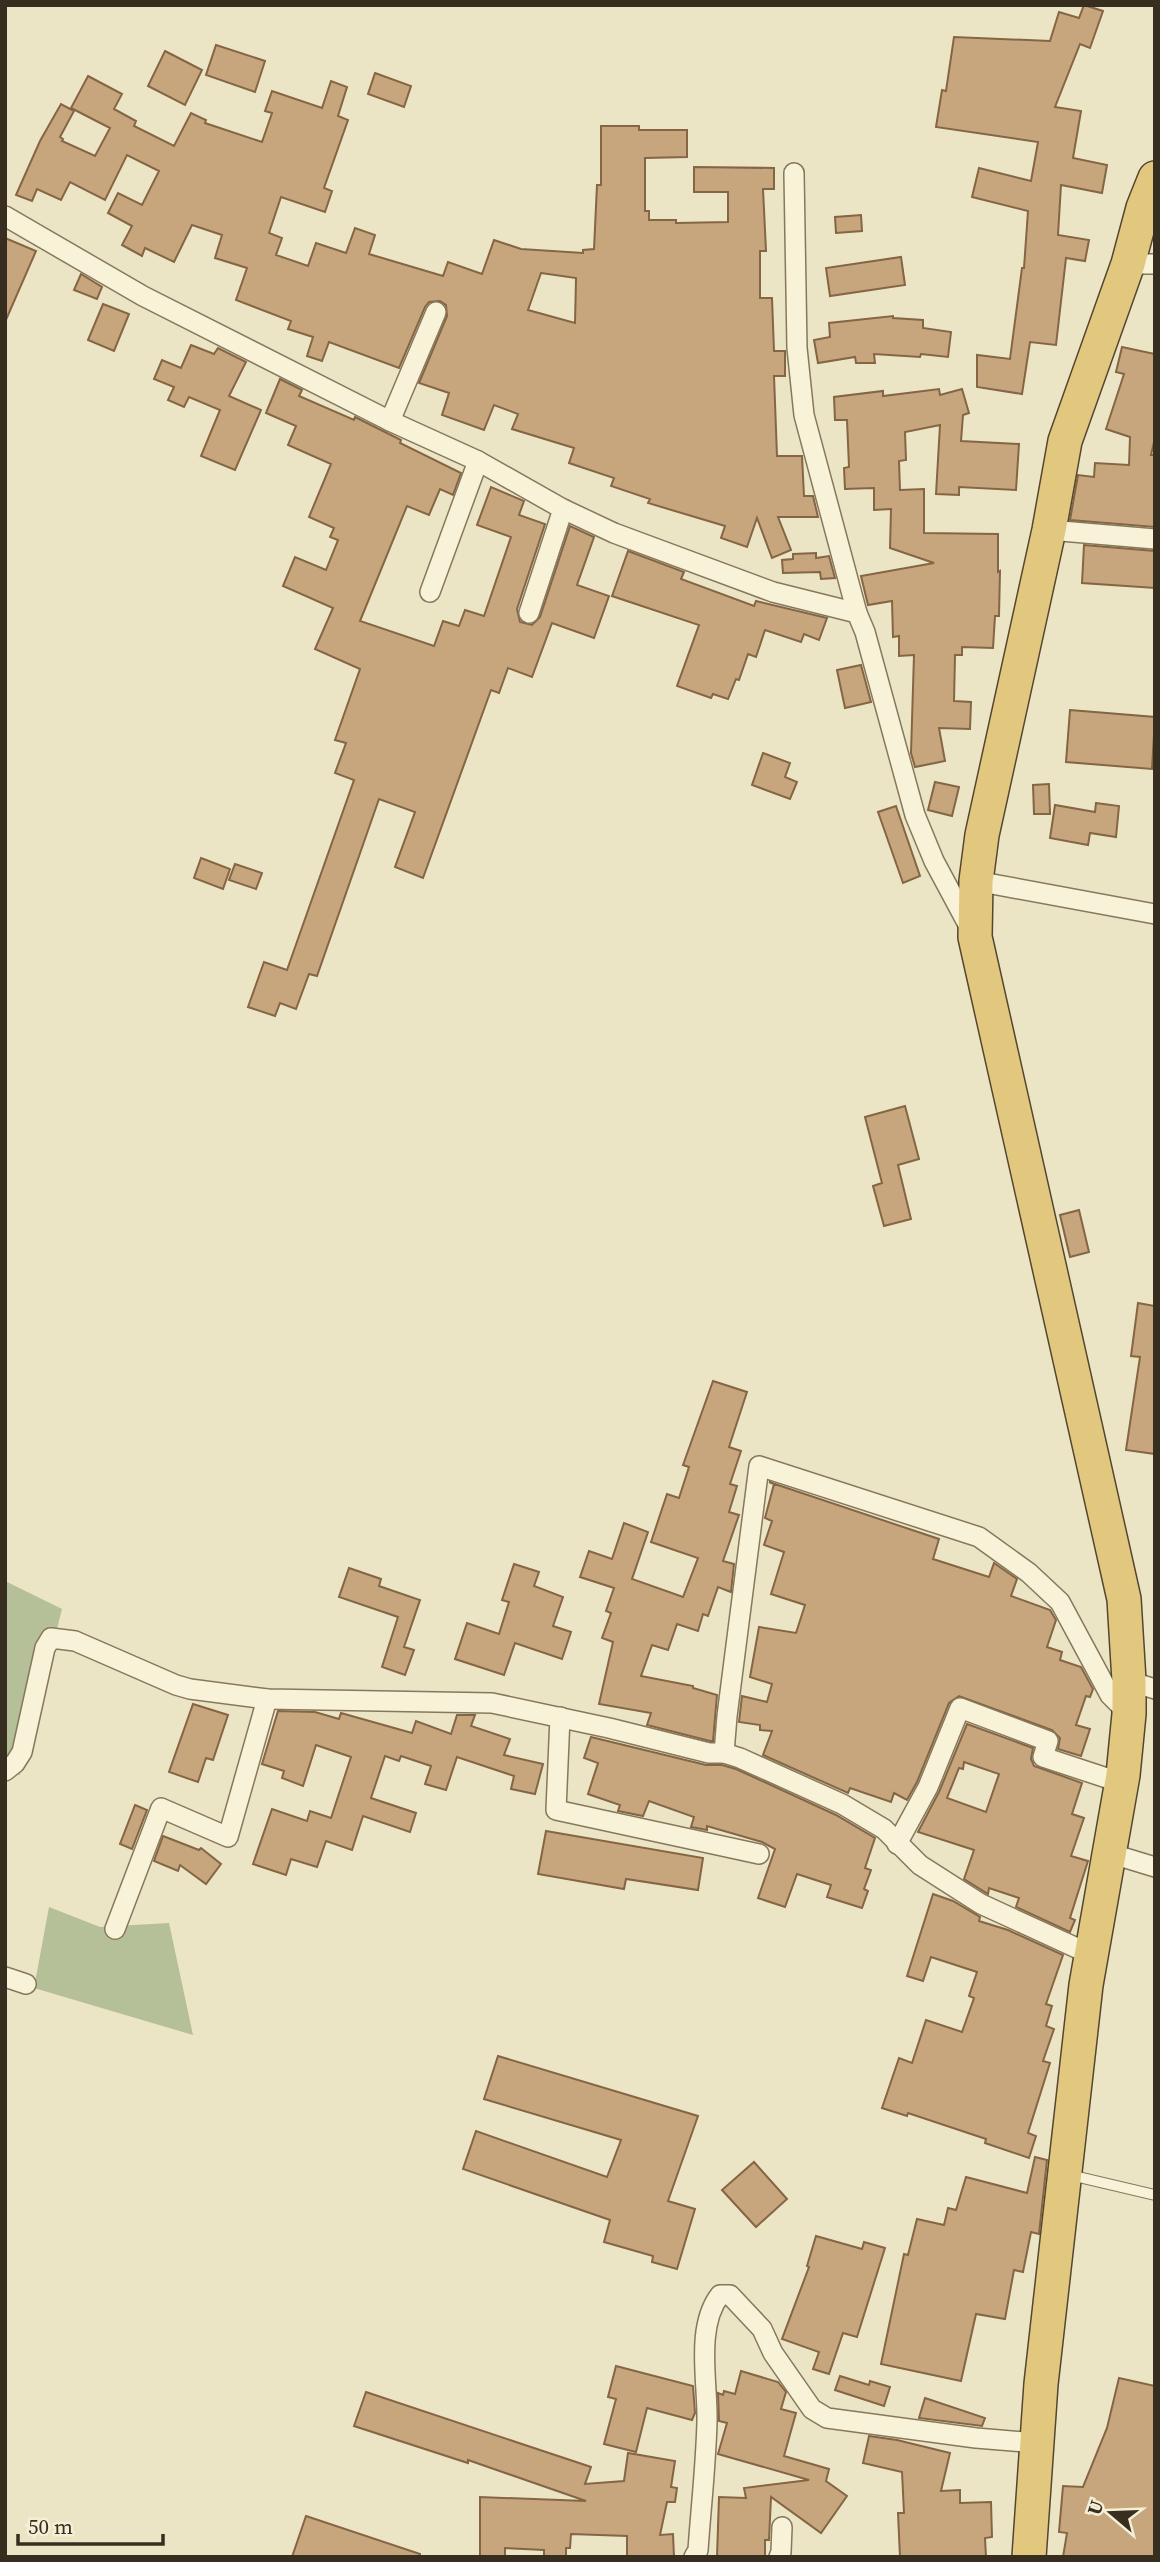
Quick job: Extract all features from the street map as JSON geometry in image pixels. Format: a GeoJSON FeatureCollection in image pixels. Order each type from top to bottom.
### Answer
{"type":"FeatureCollection","features":[{"type":"Feature","properties":{"kind":"highway"},"geometry":{"type":"LineString","coordinates":[[1029,2557],[1041,2384],[1086,1985],[1122,1783],[1129,1714],[1142,1685],[975,937],[976,881],[982,835],[1049,530],[1065,442],[1142,264],[1143,208],[1155,178]]}},
{"type":"Feature","properties":{"kind":"street"},"geometry":{"type":"LineString","coordinates":[[794,173],[797,348],[804,415],[915,815],[934,861],[975,937]]}},
{"type":"Feature","properties":{"kind":"street"},"geometry":{"type":"LineString","coordinates":[[5,216],[143,296],[393,414],[564,509],[614,533],[773,592],[857,613]]}},
{"type":"Feature","properties":{"kind":"street"},"geometry":{"type":"LineString","coordinates":[[393,414],[436,312]]}},
{"type":"Feature","properties":{"kind":"street"},"geometry":{"type":"LineString","coordinates":[[430,592],[478,461]]}},
{"type":"Feature","properties":{"kind":"street"},"geometry":{"type":"LineString","coordinates":[[529,612],[564,509]]}},
{"type":"Feature","properties":{"kind":"street"},"geometry":{"type":"LineString","coordinates":[[1049,530],[1155,539]]}},
{"type":"Feature","properties":{"kind":"street"},"geometry":{"type":"LineString","coordinates":[[976,881],[1155,914]]}},
{"type":"Feature","properties":{"kind":"street"},"geometry":{"type":"LineString","coordinates":[[724,1753],[760,1466],[979,1537],[1029,1573],[1060,1602],[1110,1695],[1129,1714]]}},
{"type":"Feature","properties":{"kind":"street"},"geometry":{"type":"LineString","coordinates":[[5,1771],[15,1763],[22,1752],[44,1648],[51,1638],[75,1641],[176,1685],[211,1692],[267,1699],[492,1703],[709,1753],[724,1753],[790,1779],[842,1804],[884,1829],[920,1865],[981,1904],[1091,1955]]}},
{"type":"Feature","properties":{"kind":"street"},"geometry":{"type":"LineString","coordinates":[[115,1929],[161,1808],[228,1837],[267,1699]]}},
{"type":"Feature","properties":{"kind":"street"},"geometry":{"type":"LineString","coordinates":[[897,1844],[928,1787],[960,1708],[1048,1741],[1044,1757],[1122,1783]]}},
{"type":"Feature","properties":{"kind":"street"},"geometry":{"type":"LineString","coordinates":[[560,1717],[556,1810],[759,1854]]}},
{"type":"Feature","properties":{"kind":"street"},"geometry":{"type":"LineString","coordinates":[[1109,1853],[1155,1867]]}},
{"type":"Feature","properties":{"kind":"street"},"geometry":{"type":"LineString","coordinates":[[5,1977],[26,1984]]}},
{"type":"Feature","properties":{"kind":"street"},"geometry":{"type":"LineString","coordinates":[[694,2557],[698,2550],[707,2419],[704,2381],[707,2330],[714,2303],[720,2295],[730,2295],[762,2329],[773,2353],[812,2409],[827,2418],[976,2438],[1037,2443]]}},
{"type":"Feature","properties":{"kind":"street"},"geometry":{"type":"LineString","coordinates":[[779,2557],[782,2526]]}},
{"type":"Feature","properties":{"kind":"lane"},"geometry":{"type":"LineString","coordinates":[[1066,2175],[1155,2196]]}},
{"type":"Feature","properties":{"kind":"green space"},"geometry":{"type":"Polygon","coordinates":[[[5,1581],[62,1609],[20,1775],[5,1770],[5,1581]]]}},
{"type":"Feature","properties":{"kind":"green space"},"geometry":{"type":"Polygon","coordinates":[[[49,1907],[100,1927],[169,1923],[193,2035],[34,1988],[49,1907]]]}},
{"type":"Feature","properties":{"kind":"building"},"geometry":{"type":"Polygon","coordinates":[[[1084,5],[1103,11],[1090,48],[1080,44],[1055,107],[1081,111],[1073,158],[1107,165],[1102,193],[1061,185],[1058,235],[1089,240],[1085,261],[1066,258],[1056,345],[1030,342],[1022,394],[977,387],[977,355],[1010,359],[1024,268],[1028,211],[972,197],[979,168],[1031,181],[1038,142],[936,127],[942,90],[946,91],[954,37],[1050,41],[1059,12],[1079,18],[1084,5]]]}},
{"type":"Feature","properties":{"kind":"building"},"geometry":{"type":"Polygon","coordinates":[[[216,45],[265,61],[255,92],[206,75],[216,45]]]}},
{"type":"Feature","properties":{"kind":"building"},"geometry":{"type":"Polygon","coordinates":[[[165,51],[202,70],[185,105],[148,86],[165,51]]]}},
{"type":"Feature","properties":{"kind":"building"},"geometry":{"type":"Polygon","coordinates":[[[375,73],[411,86],[404,107],[368,94],[375,73]]]}},
{"type":"Feature","properties":{"kind":"building"},"geometry":{"type":"Polygon","coordinates":[[[88,76],[122,94],[114,109],[136,121],[134,126],[174,146],[191,113],[206,120],[205,123],[262,142],[272,113],[265,111],[272,91],[322,108],[331,81],[347,87],[338,116],[348,120],[324,188],[332,191],[325,212],[281,197],[269,233],[282,238],[276,255],[308,266],[316,243],[346,253],[355,228],[375,235],[369,254],[443,276],[448,262],[482,274],[494,240],[521,249],[583,253],[583,250],[594,249],[597,185],[601,185],[601,126],[639,126],[639,130],[687,130],[687,157],[645,158],[645,211],[649,211],[649,220],[676,220],[676,223],[728,222],[728,192],[694,192],[694,167],[774,168],[774,189],[763,189],[766,251],[760,251],[760,298],[772,298],[774,351],[785,351],[785,376],[774,376],[777,456],[802,456],[804,496],[813,496],[818,517],[778,517],[791,550],[772,558],[757,518],[747,547],[721,538],[725,526],[648,503],[650,499],[611,486],[614,478],[569,463],[574,448],[512,429],[518,414],[494,405],[484,430],[442,415],[449,393],[419,383],[447,316],[446,305],[440,301],[429,302],[425,307],[399,368],[329,342],[322,361],[307,356],[313,337],[288,329],[291,321],[236,300],[247,268],[215,258],[222,235],[192,225],[174,262],[145,248],[142,256],[122,245],[132,226],[108,213],[118,193],[142,205],[159,171],[127,155],[105,200],[70,182],[61,200],[37,189],[32,201],[16,195],[40,141],[61,104],[74,111],[60,137],[62,141],[95,156],[110,128],[71,108],[88,76]],[[541,273],[528,310],[575,323],[576,278],[541,273]]]}},
{"type":"Feature","properties":{"kind":"building"},"geometry":{"type":"Polygon","coordinates":[[[861,215],[862,231],[836,233],[835,217],[861,215]]]}},
{"type":"Feature","properties":{"kind":"building"},"geometry":{"type":"Polygon","coordinates":[[[5,238],[36,251],[5,322],[5,238]]]}},
{"type":"Feature","properties":{"kind":"building"},"geometry":{"type":"Polygon","coordinates":[[[901,257],[905,285],[830,296],[826,268],[901,257]]]}},
{"type":"Feature","properties":{"kind":"building"},"geometry":{"type":"Polygon","coordinates":[[[81,274],[102,287],[97,299],[74,290],[81,274]]]}},
{"type":"Feature","properties":{"kind":"building"},"geometry":{"type":"Polygon","coordinates":[[[103,304],[129,314],[114,351],[88,340],[103,304]]]}},
{"type":"Feature","properties":{"kind":"building"},"geometry":{"type":"Polygon","coordinates":[[[893,316],[923,320],[923,328],[951,332],[948,357],[874,354],[875,363],[856,363],[855,357],[818,363],[814,340],[830,337],[829,323],[893,316]]]}},
{"type":"Feature","properties":{"kind":"building"},"geometry":{"type":"Polygon","coordinates":[[[191,345],[214,354],[218,348],[246,362],[229,396],[261,410],[235,470],[201,456],[220,410],[189,397],[184,407],[168,400],[174,387],[154,379],[162,360],[181,368],[191,345]]]}},
{"type":"Feature","properties":{"kind":"building"},"geometry":{"type":"Polygon","coordinates":[[[1122,347],[1155,354],[1155,438],[1151,455],[1155,455],[1155,527],[1070,520],[1078,475],[1094,477],[1095,463],[1129,465],[1130,437],[1106,429],[1124,374],[1116,372],[1122,347]]]}},
{"type":"Feature","properties":{"kind":"building"},"geometry":{"type":"Polygon","coordinates":[[[280,379],[302,390],[299,396],[354,420],[355,417],[461,473],[453,495],[440,489],[429,515],[407,506],[360,621],[434,646],[443,621],[459,626],[465,610],[484,616],[511,537],[477,525],[491,487],[524,501],[519,515],[545,524],[517,609],[520,622],[532,625],[540,617],[570,526],[594,537],[577,585],[609,596],[594,638],[552,623],[532,677],[508,668],[499,693],[491,690],[423,878],[395,867],[415,812],[379,799],[317,976],[309,974],[296,1009],[280,1003],[275,1016],[248,1007],[264,962],[287,970],[354,780],[335,773],[346,743],[335,740],[360,669],[315,649],[333,608],[283,586],[295,557],[326,570],[338,540],[330,537],[334,528],[309,517],[331,464],[288,445],[296,426],[266,413],[280,379]]]}},
{"type":"Feature","properties":{"kind":"building"},"geometry":{"type":"Polygon","coordinates":[[[939,389],[940,395],[962,389],[969,413],[963,415],[961,441],[1019,444],[1016,490],[959,487],[959,495],[936,494],[940,425],[905,432],[906,460],[899,461],[900,490],[924,489],[924,533],[998,534],[998,572],[1000,571],[999,616],[995,616],[993,648],[962,647],[962,655],[955,655],[954,701],[971,702],[970,729],[939,728],[945,761],[915,767],[911,753],[914,655],[899,656],[899,636],[893,637],[892,601],[868,605],[861,576],[934,563],[890,548],[891,509],[874,510],[874,488],[845,489],[844,468],[849,467],[847,420],[835,420],[834,397],[883,391],[883,396],[939,389]]]}},
{"type":"Feature","properties":{"kind":"building"},"geometry":{"type":"Polygon","coordinates":[[[1084,545],[1155,551],[1155,588],[1082,583],[1084,545]]]}},
{"type":"Feature","properties":{"kind":"building"},"geometry":{"type":"Polygon","coordinates":[[[628,551],[684,572],[681,579],[754,606],[756,601],[827,618],[819,640],[804,634],[801,642],[765,630],[756,657],[748,654],[739,680],[736,679],[728,699],[713,694],[711,698],[677,686],[699,625],[612,596],[628,551]]]}},
{"type":"Feature","properties":{"kind":"building"},"geometry":{"type":"Polygon","coordinates":[[[816,553],[816,558],[829,556],[835,578],[821,579],[820,572],[783,573],[782,560],[793,559],[793,554],[816,553]]]}},
{"type":"Feature","properties":{"kind":"building"},"geometry":{"type":"Polygon","coordinates":[[[861,665],[871,702],[845,708],[837,670],[861,665]]]}},
{"type":"Feature","properties":{"kind":"building"},"geometry":{"type":"Polygon","coordinates":[[[1070,710],[1155,717],[1152,769],[1066,762],[1070,710]]]}},
{"type":"Feature","properties":{"kind":"building"},"geometry":{"type":"Polygon","coordinates":[[[763,753],[790,763],[785,777],[797,782],[790,799],[752,785],[763,753]]]}},
{"type":"Feature","properties":{"kind":"building"},"geometry":{"type":"Polygon","coordinates":[[[935,782],[959,787],[952,816],[928,810],[935,782]]]}},
{"type":"Feature","properties":{"kind":"building"},"geometry":{"type":"Polygon","coordinates":[[[1049,784],[1050,814],[1034,814],[1033,785],[1049,784]]]}},
{"type":"Feature","properties":{"kind":"building"},"geometry":{"type":"Polygon","coordinates":[[[1096,803],[1119,806],[1116,837],[1090,833],[1088,845],[1050,838],[1055,805],[1095,812],[1096,803]]]}},
{"type":"Feature","properties":{"kind":"building"},"geometry":{"type":"Polygon","coordinates":[[[896,806],[920,876],[903,883],[878,812],[896,806]]]}},
{"type":"Feature","properties":{"kind":"building"},"geometry":{"type":"Polygon","coordinates":[[[201,858],[230,869],[223,889],[194,878],[201,858]]]}},
{"type":"Feature","properties":{"kind":"building"},"geometry":{"type":"Polygon","coordinates":[[[235,864],[262,873],[256,889],[229,880],[235,864]]]}},
{"type":"Feature","properties":{"kind":"building"},"geometry":{"type":"Polygon","coordinates":[[[905,1106],[919,1159],[898,1165],[911,1219],[884,1226],[873,1186],[882,1183],[865,1117],[905,1106]]]}},
{"type":"Feature","properties":{"kind":"building"},"geometry":{"type":"Polygon","coordinates":[[[1079,1210],[1089,1252],[1070,1257],[1060,1215],[1079,1210]]]}},
{"type":"Feature","properties":{"kind":"building"},"geometry":{"type":"Polygon","coordinates":[[[1138,1303],[1155,1306],[1155,1454],[1126,1450],[1140,1357],[1131,1356],[1138,1303]]]}},
{"type":"Feature","properties":{"kind":"building"},"geometry":{"type":"Polygon","coordinates":[[[713,1381],[747,1392],[729,1447],[741,1451],[730,1484],[737,1486],[729,1512],[739,1515],[723,1561],[734,1564],[731,1592],[718,1587],[708,1616],[703,1614],[698,1631],[677,1624],[668,1650],[652,1645],[641,1676],[693,1686],[717,1695],[713,1741],[710,1741],[647,1725],[651,1713],[599,1704],[613,1642],[602,1638],[611,1613],[606,1611],[614,1588],[580,1577],[589,1551],[612,1559],[624,1523],[648,1532],[632,1579],[683,1597],[698,1558],[651,1542],[667,1494],[679,1498],[689,1467],[683,1465],[713,1381]]]}},
{"type":"Feature","properties":{"kind":"building"},"geometry":{"type":"Polygon","coordinates":[[[769,1482],[939,1539],[933,1559],[989,1577],[994,1563],[1017,1579],[1011,1596],[1050,1610],[1056,1620],[1047,1647],[1062,1652],[1060,1660],[1081,1667],[1093,1689],[1090,1697],[1086,1696],[1076,1725],[1090,1729],[1081,1756],[1058,1749],[1060,1738],[1052,1730],[959,1696],[949,1703],[907,1800],[894,1793],[891,1802],[850,1788],[848,1793],[763,1755],[772,1731],[760,1730],[760,1725],[739,1722],[742,1696],[767,1702],[772,1684],[750,1677],[759,1627],[796,1633],[805,1605],[771,1594],[784,1552],[764,1545],[772,1521],[765,1518],[774,1484],[769,1482]]]}},
{"type":"Feature","properties":{"kind":"building"},"geometry":{"type":"Polygon","coordinates":[[[514,1564],[539,1572],[534,1586],[563,1597],[553,1626],[571,1632],[562,1659],[515,1643],[504,1675],[455,1659],[467,1623],[499,1634],[509,1602],[502,1600],[514,1564]]]}},
{"type":"Feature","properties":{"kind":"building"},"geometry":{"type":"Polygon","coordinates":[[[349,1568],[381,1579],[379,1586],[420,1600],[404,1647],[414,1650],[405,1675],[382,1667],[398,1617],[339,1597],[349,1568]]]}},
{"type":"Feature","properties":{"kind":"building"},"geometry":{"type":"Polygon","coordinates":[[[193,1704],[228,1715],[213,1760],[206,1758],[198,1782],[169,1772],[193,1704]]]}},
{"type":"Feature","properties":{"kind":"building"},"geometry":{"type":"Polygon","coordinates":[[[278,1711],[315,1712],[339,1719],[341,1713],[412,1733],[416,1721],[451,1734],[457,1715],[475,1715],[471,1726],[510,1739],[504,1755],[543,1764],[535,1794],[511,1789],[514,1776],[457,1757],[446,1790],[425,1784],[431,1766],[401,1756],[399,1761],[385,1756],[371,1798],[416,1813],[410,1832],[363,1816],[352,1850],[326,1841],[317,1867],[291,1859],[286,1875],[253,1864],[272,1809],[307,1821],[310,1811],[331,1818],[351,1757],[316,1745],[303,1786],[282,1778],[284,1771],[262,1764],[278,1711]]]}},
{"type":"Feature","properties":{"kind":"building"},"geometry":{"type":"Polygon","coordinates":[[[967,1724],[1033,1748],[1031,1759],[1034,1766],[1082,1783],[1072,1814],[1084,1818],[1071,1856],[1088,1861],[1070,1918],[1075,1920],[1070,1932],[1016,1907],[1019,1898],[989,1888],[988,1894],[964,1879],[974,1850],[918,1832],[939,1792],[967,1724]],[[964,1762],[947,1798],[986,1812],[999,1774],[964,1762]]]}},
{"type":"Feature","properties":{"kind":"building"},"geometry":{"type":"Polygon","coordinates":[[[591,1737],[706,1765],[722,1765],[736,1769],[836,1815],[875,1838],[865,1868],[871,1870],[864,1889],[868,1891],[862,1908],[827,1897],[831,1885],[797,1874],[785,1907],[758,1898],[775,1849],[762,1842],[707,1826],[707,1830],[691,1827],[694,1817],[649,1801],[643,1816],[618,1811],[620,1805],[588,1794],[598,1763],[584,1758],[591,1737]]]}},
{"type":"Feature","properties":{"kind":"building"},"geometry":{"type":"Polygon","coordinates":[[[135,1805],[147,1810],[132,1849],[120,1844],[135,1805]]]}},
{"type":"Feature","properties":{"kind":"building"},"geometry":{"type":"Polygon","coordinates":[[[546,1831],[703,1858],[698,1890],[626,1879],[624,1889],[538,1874],[546,1831]]]}},
{"type":"Feature","properties":{"kind":"building"},"geometry":{"type":"Polygon","coordinates":[[[163,1836],[199,1850],[201,1848],[221,1864],[206,1884],[180,1865],[178,1871],[154,1861],[163,1836]]]}},
{"type":"Feature","properties":{"kind":"building"},"geometry":{"type":"Polygon","coordinates":[[[933,1894],[953,1901],[980,1917],[979,1921],[1008,1930],[1063,1955],[1046,2004],[1052,2006],[1046,2026],[1054,2029],[1043,2061],[1050,2063],[1028,2133],[1036,2136],[1029,2158],[985,2143],[986,2139],[908,2113],[907,2116],[882,2108],[899,2058],[912,2063],[926,2020],[962,2032],[974,1998],[969,1996],[977,1972],[931,1957],[923,1981],[907,1976],[933,1894]]]}},
{"type":"Feature","properties":{"kind":"building"},"geometry":{"type":"Polygon","coordinates":[[[498,2056],[698,2116],[668,2201],[695,2209],[677,2269],[652,2262],[653,2256],[604,2242],[610,2220],[463,2169],[476,2131],[607,2177],[621,2140],[484,2099],[498,2056]]]}},
{"type":"Feature","properties":{"kind":"building"},"geometry":{"type":"Polygon","coordinates":[[[1035,2157],[1047,2160],[1039,2234],[1031,2232],[1023,2272],[1014,2270],[1005,2319],[976,2314],[961,2381],[881,2364],[904,2254],[908,2255],[917,2219],[944,2225],[948,2208],[956,2210],[966,2177],[1027,2193],[1035,2157]]]}},
{"type":"Feature","properties":{"kind":"building"},"geometry":{"type":"Polygon","coordinates":[[[754,2162],[787,2199],[756,2227],[722,2190],[754,2162]]]}},
{"type":"Feature","properties":{"kind":"building"},"geometry":{"type":"Polygon","coordinates":[[[816,2236],[862,2249],[864,2242],[885,2248],[857,2337],[843,2333],[829,2374],[813,2369],[819,2352],[782,2339],[809,2267],[807,2266],[816,2236]]]}},
{"type":"Feature","properties":{"kind":"building"},"geometry":{"type":"Polygon","coordinates":[[[616,2366],[693,2386],[695,2413],[692,2420],[647,2408],[636,2452],[604,2444],[616,2399],[608,2397],[616,2366]]]}},
{"type":"Feature","properties":{"kind":"building"},"geometry":{"type":"Polygon","coordinates":[[[741,2371],[778,2382],[786,2392],[781,2409],[796,2413],[784,2456],[829,2469],[826,2481],[847,2496],[821,2533],[771,2497],[769,2540],[765,2540],[765,2557],[717,2557],[719,2497],[746,2498],[744,2488],[809,2480],[718,2454],[727,2423],[719,2421],[718,2393],[723,2395],[724,2391],[735,2394],[741,2371]]]}},
{"type":"Feature","properties":{"kind":"building"},"geometry":{"type":"Polygon","coordinates":[[[840,2376],[869,2385],[870,2381],[890,2387],[884,2406],[835,2390],[840,2376]]]}},
{"type":"Feature","properties":{"kind":"building"},"geometry":{"type":"Polygon","coordinates":[[[1119,2378],[1155,2386],[1155,2557],[1063,2557],[1067,2533],[1059,2532],[1063,2486],[1083,2487],[1107,2428],[1119,2378]]]}},
{"type":"Feature","properties":{"kind":"building"},"geometry":{"type":"Polygon","coordinates":[[[366,2392],[591,2467],[585,2484],[624,2481],[628,2453],[675,2461],[671,2487],[677,2488],[675,2502],[667,2502],[660,2535],[673,2534],[674,2557],[627,2557],[627,2536],[571,2534],[566,2557],[544,2557],[544,2550],[505,2548],[505,2557],[480,2557],[480,2497],[586,2501],[468,2460],[468,2463],[354,2426],[366,2392]]]}},
{"type":"Feature","properties":{"kind":"building"},"geometry":{"type":"Polygon","coordinates":[[[925,2398],[985,2418],[982,2426],[919,2418],[925,2398]]]}},
{"type":"Feature","properties":{"kind":"building"},"geometry":{"type":"Polygon","coordinates":[[[869,2436],[950,2453],[941,2491],[960,2490],[960,2503],[991,2502],[992,2537],[985,2538],[986,2557],[900,2557],[898,2513],[904,2513],[902,2472],[863,2463],[869,2436]]]}},
{"type":"Feature","properties":{"kind":"building"},"geometry":{"type":"Polygon","coordinates":[[[306,2516],[420,2554],[420,2557],[292,2557],[306,2516]]]}}]}
